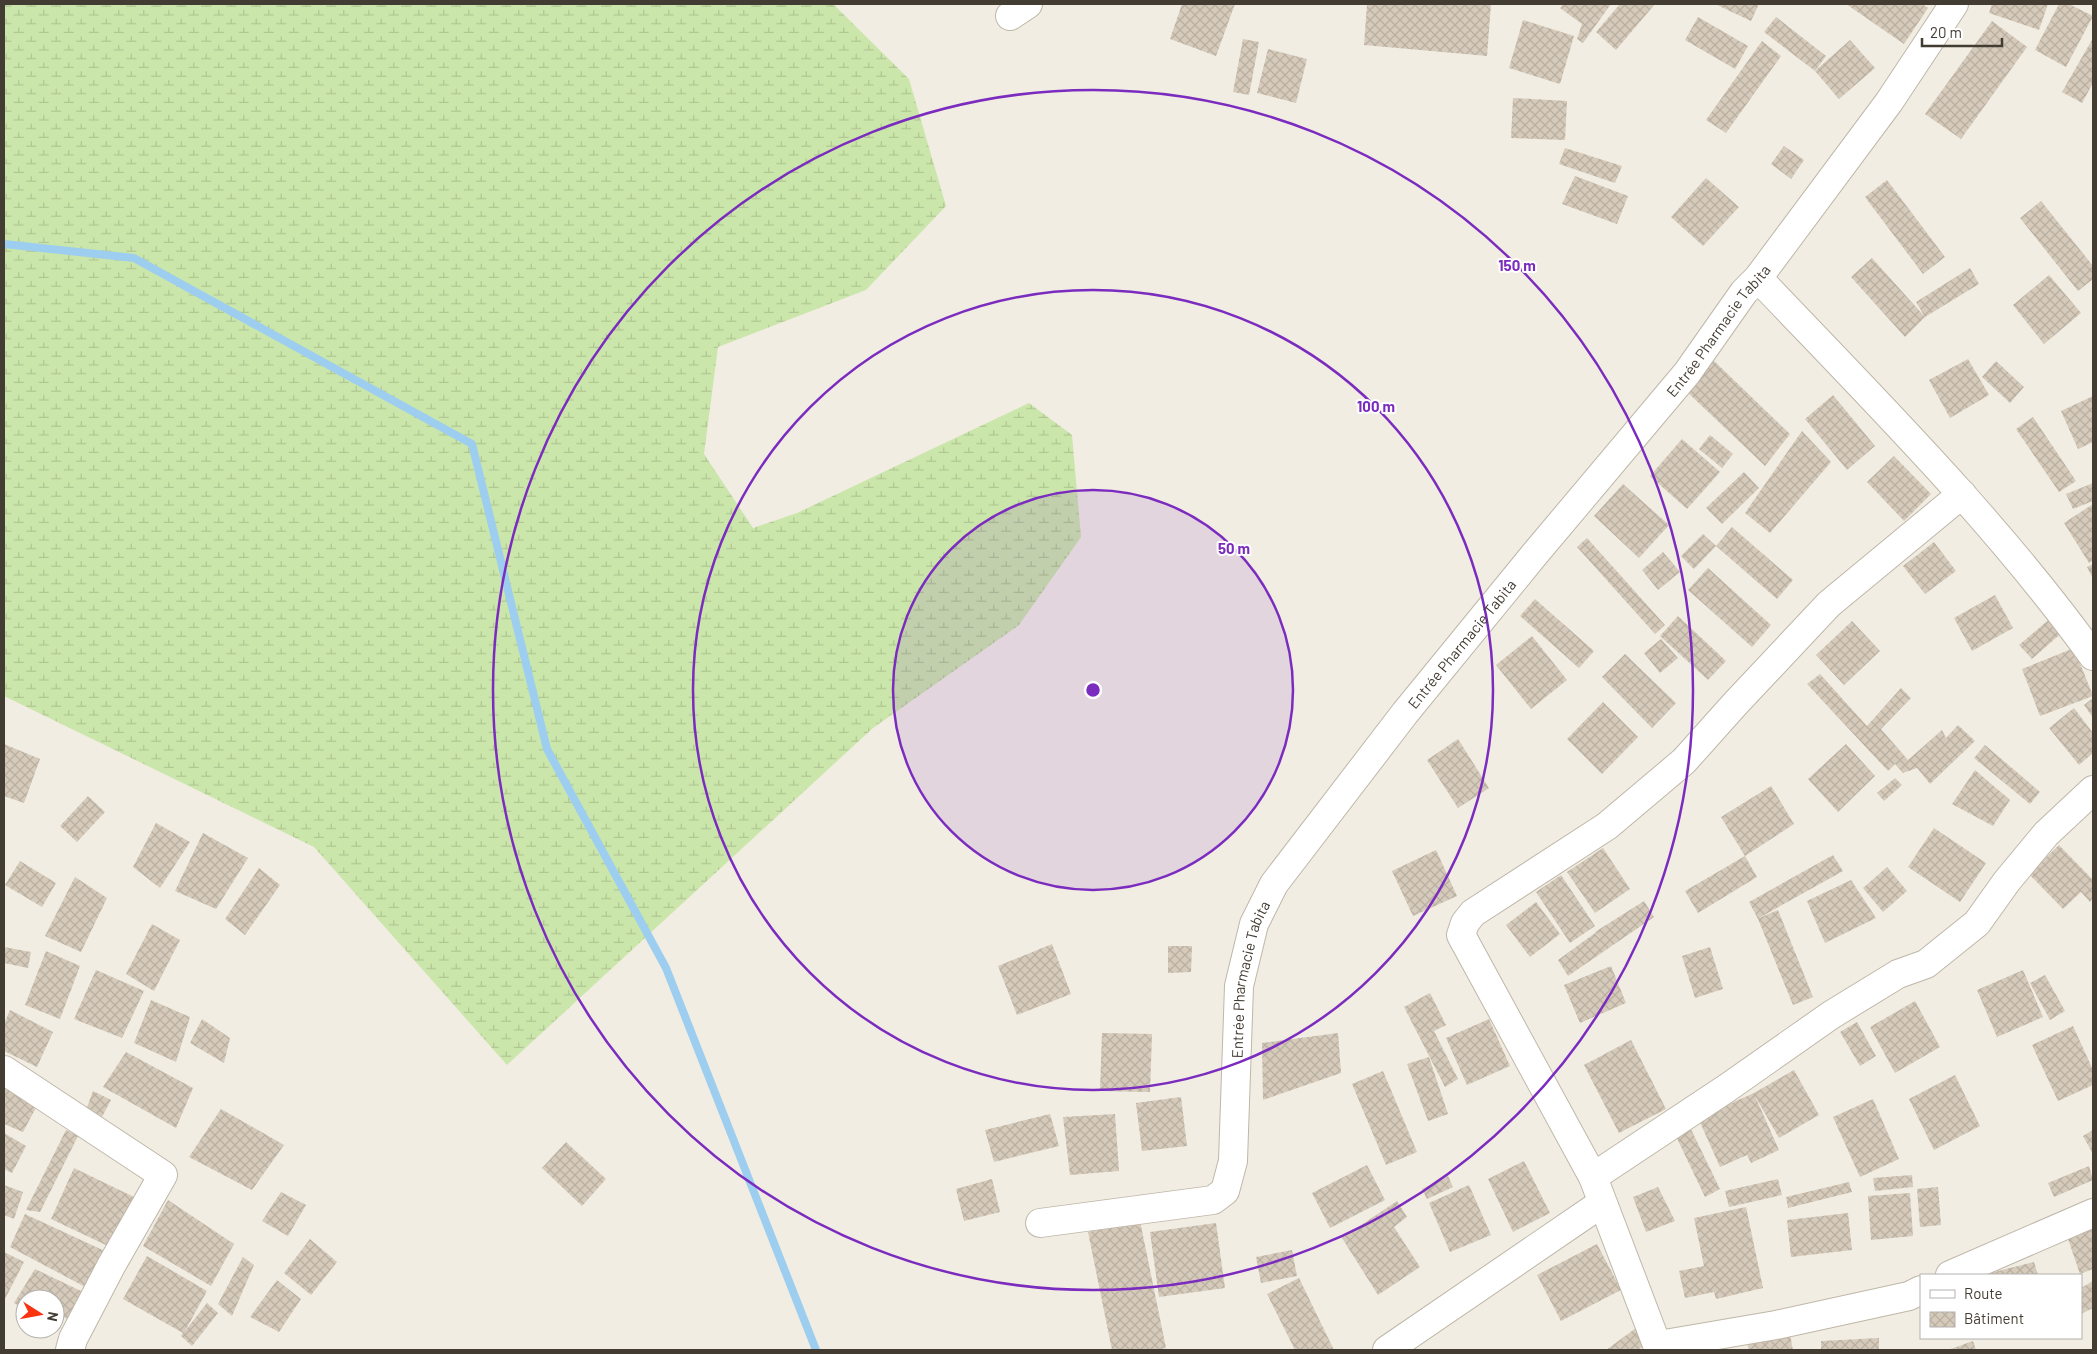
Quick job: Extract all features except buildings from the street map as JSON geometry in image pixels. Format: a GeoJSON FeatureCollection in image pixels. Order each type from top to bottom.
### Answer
{"type":"FeatureCollection","features":[{"type":"Feature","properties":{"kind":"street","name":"Entrée Pharmacie Tabita"},"geometry":{"type":"LineString","coordinates":[[1040,1223],[1213,1200],[1225,1191],[1233,1161],[1239,986],[1254,924],[1274,884],[1405,713],[1686,373],[1744,292],[1758,278],[1889,102],[1954,4]]}},
{"type":"Feature","properties":{"kind":"street"},"geometry":{"type":"LineString","coordinates":[[1758,278],[1962,494],[2025,566],[2093,656]]}},
{"type":"Feature","properties":{"kind":"street"},"geometry":{"type":"LineString","coordinates":[[1920,1290],[1909,1296],[1659,1348],[1593,1177],[1461,935],[1465,923],[1474,913],[1607,826],[1684,761],[1734,704],[1829,604],[1962,494]]}},
{"type":"Feature","properties":{"kind":"street"},"geometry":{"type":"LineString","coordinates":[[1593,1177],[1727,1088],[1831,1015],[1898,974],[1926,964],[1977,923],[2007,881],[2046,834],[2093,790]]}},
{"type":"Feature","properties":{"kind":"street"},"geometry":{"type":"LineString","coordinates":[[4,1070],[163,1175],[111,1266],[73,1339],[70,1350]]}},
{"type":"Feature","properties":{"kind":"street"},"geometry":{"type":"LineString","coordinates":[[1387,1350],[1602,1203]]}},
{"type":"Feature","properties":{"kind":"street"},"geometry":{"type":"LineString","coordinates":[[1952,1274],[2093,1213]]}},
{"type":"Feature","properties":{"kind":"green space"},"geometry":{"type":"Polygon","coordinates":[[[4,4],[833,4],[909,79],[946,206],[866,290],[718,347],[704,454],[753,528],[797,513],[1029,403],[1072,435],[1081,537],[1019,625],[873,728],[507,1065],[314,847],[4,696],[4,4]]]}},
{"type":"Feature","properties":{"kind":"waterway"},"geometry":{"type":"LineString","coordinates":[[4,244],[134,258],[472,444],[547,749],[666,968],[816,1350]]}}]}
